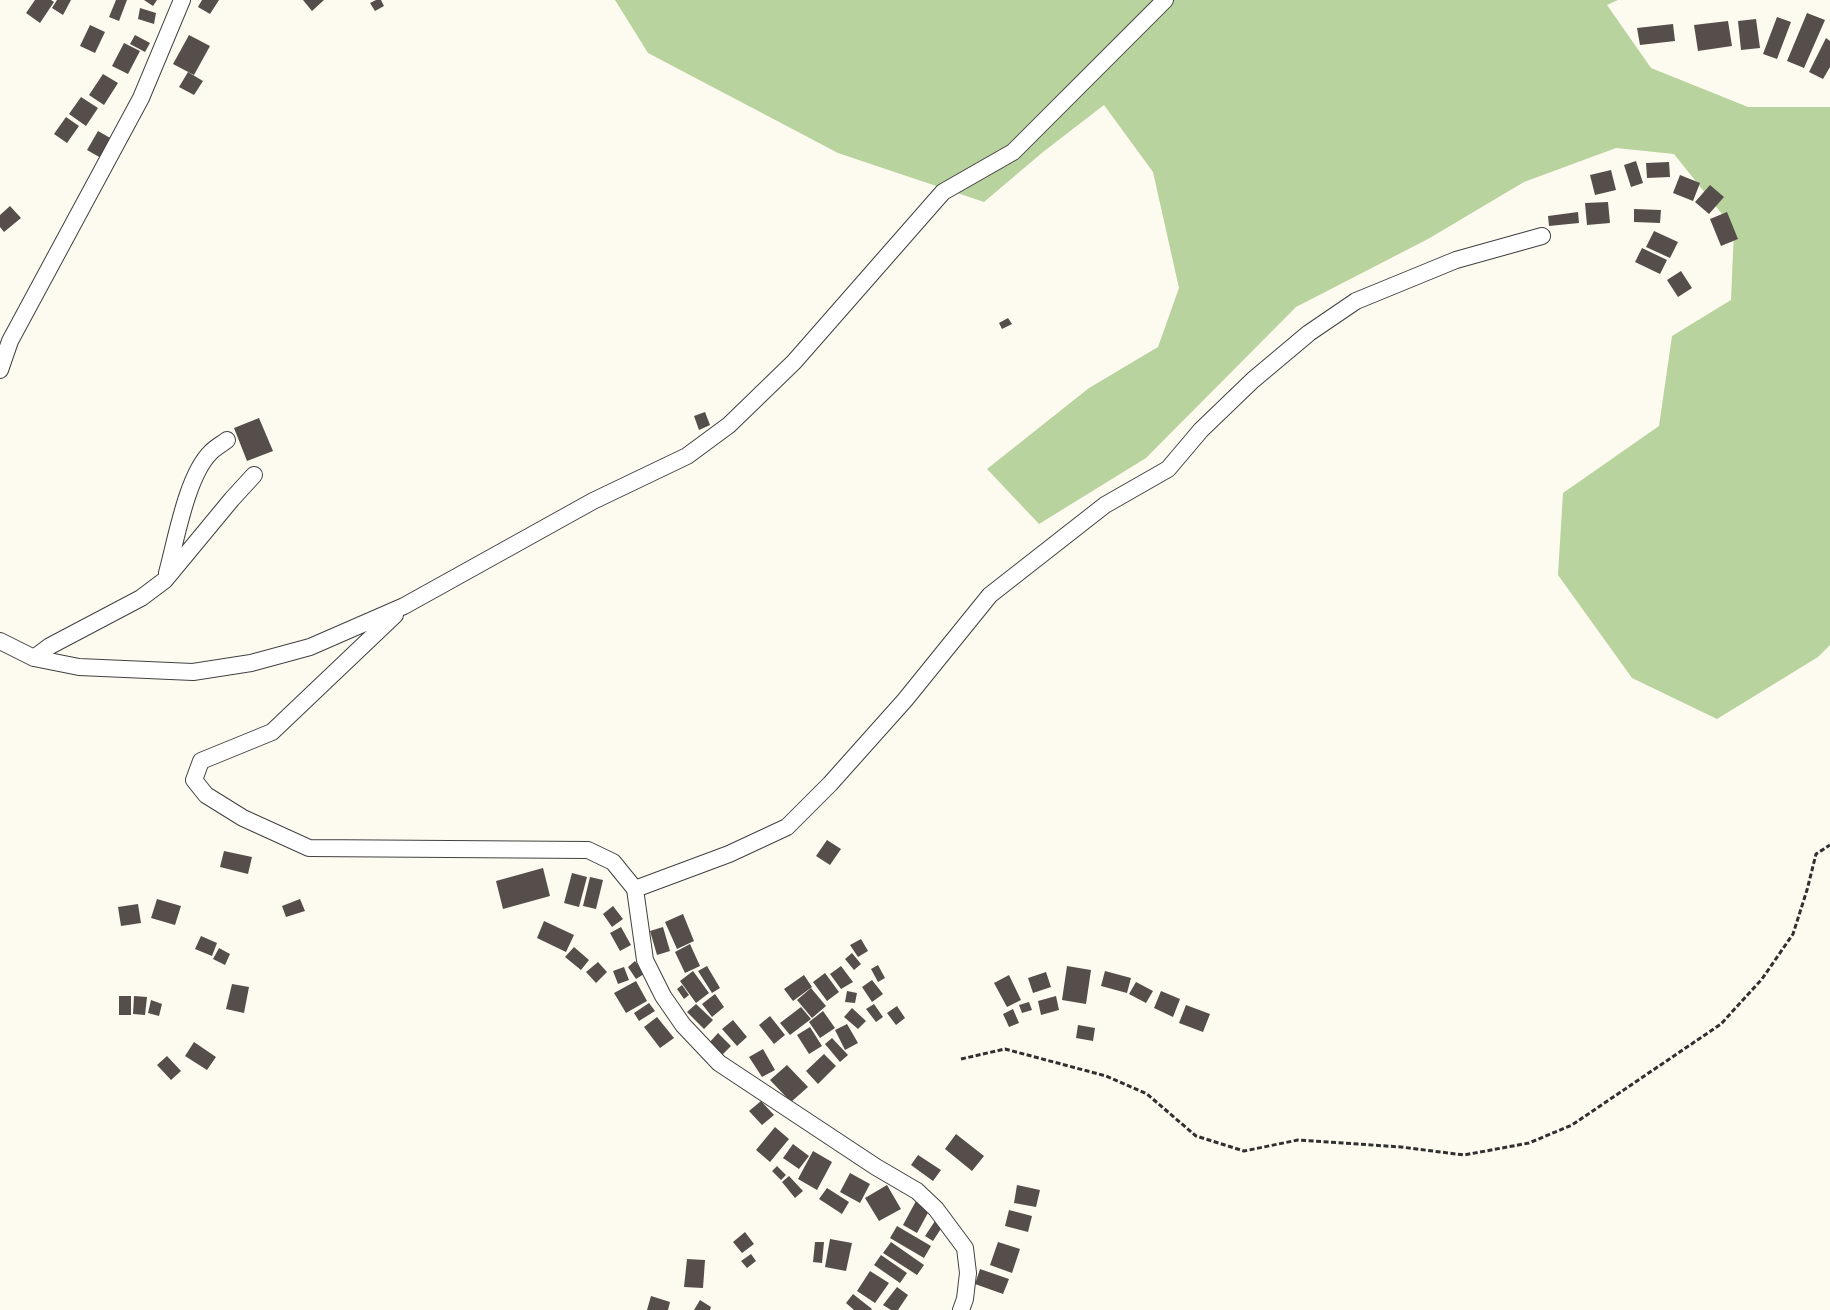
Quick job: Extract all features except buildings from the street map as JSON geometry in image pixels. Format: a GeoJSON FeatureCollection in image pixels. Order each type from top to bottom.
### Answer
{"type":"FeatureCollection","features":[{"type":"Feature","properties":{"kind":"street"},"geometry":{"type":"LineString","coordinates":[[0,370],[10,341],[141,98],[182,0]]}},
{"type":"Feature","properties":{"kind":"street"},"geometry":{"type":"LineString","coordinates":[[0,642],[34,658],[79,667],[193,672],[251,663],[310,647],[404,606],[593,501],[688,456],[729,425],[794,362],[943,192],[1013,152],[1165,0]]}},
{"type":"Feature","properties":{"kind":"street"},"geometry":{"type":"LineString","coordinates":[[635,889],[729,854],[787,827],[830,784],[892,714],[990,595],[1105,505],[1168,469],[1201,430],[1253,380],[1309,334],[1356,301],[1456,260],[1542,236]]}},
{"type":"Feature","properties":{"kind":"street"},"geometry":{"type":"LineString","coordinates":[[165,580],[176,532],[196,473],[211,452],[227,440]]}},
{"type":"Feature","properties":{"kind":"street"},"geometry":{"type":"LineString","coordinates":[[34,658],[56,642],[141,598],[165,580],[254,475]]}},
{"type":"Feature","properties":{"kind":"street"},"geometry":{"type":"LineString","coordinates":[[404,606],[272,732],[201,761],[194,780],[206,795],[243,818],[309,848],[588,850],[613,862],[635,889],[645,960],[663,996],[683,1025],[720,1063],[876,1167],[917,1191],[936,1209],[966,1248],[968,1273],[962,1310]]}},
{"type":"Feature","properties":{"kind":"path"},"geometry":{"type":"LineString","coordinates":[[961,1059],[1005,1049],[1106,1076],[1147,1094],[1196,1136],[1244,1151],[1298,1140],[1400,1147],[1464,1154],[1529,1143],[1572,1125],[1721,1024],[1762,979],[1793,934],[1816,854],[1830,845]]}},
{"type":"Feature","properties":{"kind":"green space"},"geometry":{"type":"Polygon","coordinates":[[[615,0],[1618,0],[1607,5],[1651,68],[1748,107],[1830,107],[1830,645],[1818,657],[1717,719],[1632,678],[1558,575],[1563,493],[1659,426],[1672,336],[1731,300],[1734,229],[1674,154],[1616,148],[1524,182],[1428,239],[1296,307],[1146,458],[1039,524],[987,469],[1089,388],[1158,347],[1179,288],[1153,172],[1104,105],[1043,152],[984,202],[838,153],[648,53],[615,0]]]}}]}
